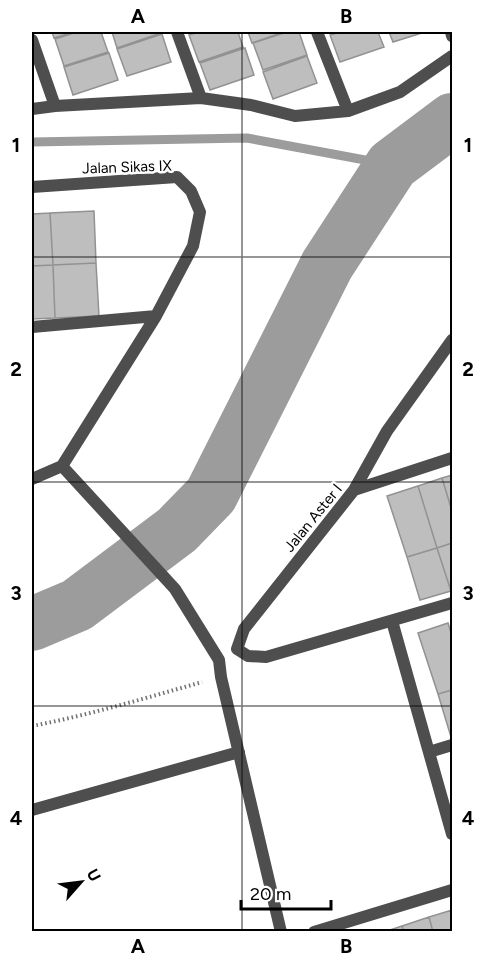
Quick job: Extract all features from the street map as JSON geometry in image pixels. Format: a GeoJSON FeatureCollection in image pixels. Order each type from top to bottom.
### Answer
{"type":"FeatureCollection","features":[{"type":"Feature","properties":{"kind":"street"},"geometry":{"type":"LineString","coordinates":[[177,32],[201,99]]}},
{"type":"Feature","properties":{"kind":"street"},"geometry":{"type":"LineString","coordinates":[[317,32],[348,111]]}},
{"type":"Feature","properties":{"kind":"street"},"geometry":{"type":"LineString","coordinates":[[32,40],[55,106]]}},
{"type":"Feature","properties":{"kind":"street"},"geometry":{"type":"LineString","coordinates":[[32,109],[201,99],[251,105],[295,116],[348,111],[400,92],[453,56]]}},
{"type":"Feature","properties":{"kind":"street","name":"Jalan Sikas IX"},"geometry":{"type":"LineString","coordinates":[[32,187],[177,177],[191,190],[200,212],[193,246],[156,316],[62,466]]}},
{"type":"Feature","properties":{"kind":"street"},"geometry":{"type":"LineString","coordinates":[[32,327],[156,316]]}},
{"type":"Feature","properties":{"kind":"street"},"geometry":{"type":"LineString","coordinates":[[354,490],[387,431],[453,340]]}},
{"type":"Feature","properties":{"kind":"street","name":"Jalan Aster I"},"geometry":{"type":"LineString","coordinates":[[237,649],[244,629],[354,490],[453,458]]}},
{"type":"Feature","properties":{"kind":"street"},"geometry":{"type":"LineString","coordinates":[[32,479],[62,466],[175,589],[219,660],[221,677],[281,932]]}},
{"type":"Feature","properties":{"kind":"street"},"geometry":{"type":"LineString","coordinates":[[219,660],[237,649],[248,656],[266,657],[453,603]]}},
{"type":"Feature","properties":{"kind":"street"},"geometry":{"type":"LineString","coordinates":[[392,621],[453,834]]}},
{"type":"Feature","properties":{"kind":"street"},"geometry":{"type":"LineString","coordinates":[[429,752],[453,745]]}},
{"type":"Feature","properties":{"kind":"street"},"geometry":{"type":"LineString","coordinates":[[32,810],[239,752]]}},
{"type":"Feature","properties":{"kind":"street"},"geometry":{"type":"LineString","coordinates":[[314,932],[453,890]]}},
{"type":"Feature","properties":{"kind":"path"},"geometry":{"type":"LineString","coordinates":[[32,726],[132,702],[221,677]]}},
{"type":"Feature","properties":{"kind":"building"},"geometry":{"type":"Polygon","coordinates":[[[52,32],[74,32],[54,38],[52,32]]]}},
{"type":"Feature","properties":{"kind":"building"},"geometry":{"type":"Polygon","coordinates":[[[77,32],[101,32],[108,52],[64,66],[55,39],[77,32]]]}},
{"type":"Feature","properties":{"kind":"building"},"geometry":{"type":"Polygon","coordinates":[[[112,32],[161,32],[161,33],[117,48],[112,32]]]}},
{"type":"Feature","properties":{"kind":"building"},"geometry":{"type":"Polygon","coordinates":[[[199,32],[238,32],[243,47],[199,62],[189,35],[199,32]]]}},
{"type":"Feature","properties":{"kind":"building"},"geometry":{"type":"Polygon","coordinates":[[[248,32],[284,32],[252,43],[248,32]]]}},
{"type":"Feature","properties":{"kind":"building"},"geometry":{"type":"Polygon","coordinates":[[[287,32],[299,32],[307,55],[263,70],[253,43],[287,32]]]}},
{"type":"Feature","properties":{"kind":"building"},"geometry":{"type":"Polygon","coordinates":[[[341,32],[378,32],[384,47],[340,62],[330,35],[341,32]]]}},
{"type":"Feature","properties":{"kind":"building"},"geometry":{"type":"Polygon","coordinates":[[[389,32],[425,32],[393,42],[389,32]]]}},
{"type":"Feature","properties":{"kind":"building"},"geometry":{"type":"Polygon","coordinates":[[[162,34],[171,62],[127,76],[117,49],[162,34]]]}},
{"type":"Feature","properties":{"kind":"building"},"geometry":{"type":"Polygon","coordinates":[[[245,48],[254,75],[210,90],[200,63],[245,48]]]}},
{"type":"Feature","properties":{"kind":"building"},"geometry":{"type":"Polygon","coordinates":[[[109,53],[118,80],[73,95],[64,67],[109,53]]]}},
{"type":"Feature","properties":{"kind":"building"},"geometry":{"type":"Polygon","coordinates":[[[307,56],[317,83],[273,99],[263,72],[307,56]]]}},
{"type":"Feature","properties":{"kind":"building"},"geometry":{"type":"Polygon","coordinates":[[[94,211],[96,263],[53,265],[50,213],[94,211]]]}},
{"type":"Feature","properties":{"kind":"building"},"geometry":{"type":"Polygon","coordinates":[[[50,213],[53,265],[32,266],[32,214],[50,213]]]}},
{"type":"Feature","properties":{"kind":"building"},"geometry":{"type":"Polygon","coordinates":[[[96,263],[99,316],[55,318],[53,265],[96,263]]]}},
{"type":"Feature","properties":{"kind":"building"},"geometry":{"type":"Polygon","coordinates":[[[53,265],[55,318],[32,319],[32,266],[53,265]]]}},
{"type":"Feature","properties":{"kind":"building"},"geometry":{"type":"Polygon","coordinates":[[[452,475],[452,511],[442,478],[452,475]]]}},
{"type":"Feature","properties":{"kind":"building"},"geometry":{"type":"Polygon","coordinates":[[[442,478],[452,511],[452,543],[437,548],[418,486],[442,478]]]}},
{"type":"Feature","properties":{"kind":"building"},"geometry":{"type":"Polygon","coordinates":[[[418,486],[437,548],[407,557],[387,496],[418,486]]]}},
{"type":"Feature","properties":{"kind":"building"},"geometry":{"type":"Polygon","coordinates":[[[452,543],[452,590],[451,591],[437,548],[452,543]]]}},
{"type":"Feature","properties":{"kind":"building"},"geometry":{"type":"Polygon","coordinates":[[[437,548],[451,591],[420,600],[407,557],[437,548]]]}},
{"type":"Feature","properties":{"kind":"building"},"geometry":{"type":"Polygon","coordinates":[[[448,623],[452,636],[452,690],[438,694],[418,633],[448,623]]]}},
{"type":"Feature","properties":{"kind":"building"},"geometry":{"type":"Polygon","coordinates":[[[452,690],[452,737],[451,737],[438,694],[452,690]]]}},
{"type":"Feature","properties":{"kind":"building"},"geometry":{"type":"Polygon","coordinates":[[[452,910],[452,932],[433,932],[429,917],[452,910]]]}},
{"type":"Feature","properties":{"kind":"building"},"geometry":{"type":"Polygon","coordinates":[[[429,917],[433,932],[404,932],[402,926],[429,917]]]}},
{"type":"Feature","properties":{"kind":"building"},"geometry":{"type":"Polygon","coordinates":[[[402,926],[404,932],[384,932],[402,926]]]}},
{"type":"Feature","properties":{"kind":"waterway"},"geometry":{"type":"LineString","coordinates":[[32,624],[77,605],[177,530],[211,495],[327,265],[392,165],[452,120]]}},
{"type":"Feature","properties":{"kind":"waterway"},"geometry":{"type":"LineString","coordinates":[[32,142],[247,138],[392,165]]}}]}
